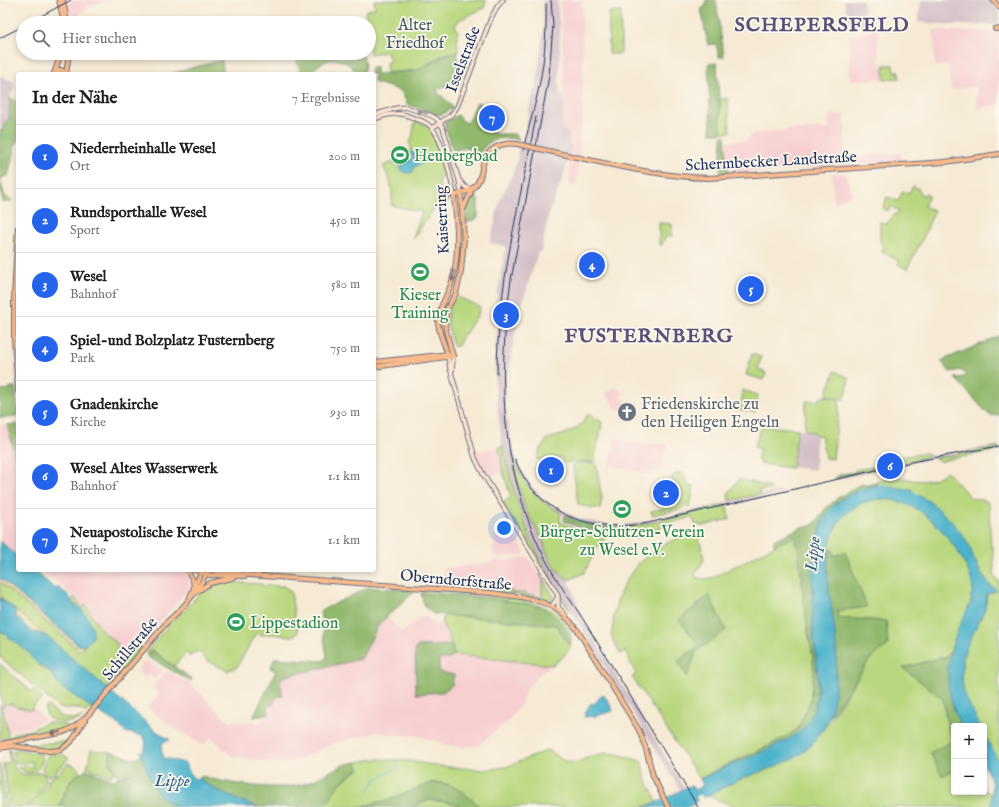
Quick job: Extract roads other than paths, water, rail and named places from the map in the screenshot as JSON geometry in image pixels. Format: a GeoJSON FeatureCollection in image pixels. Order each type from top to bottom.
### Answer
{"type":"FeatureCollection","features":[{"type":"Feature","properties":{"kind":"main road","name":"Isselstraße"},"geometry":{"type":"LineString","coordinates":[[432,128],[451,115],[457,107],[491,18],[503,0]]}},
{"type":"Feature","properties":{"kind":"main road"},"geometry":{"type":"LineString","coordinates":[[993,0],[999,7]]}},
{"type":"Feature","properties":{"kind":"main road"},"geometry":{"type":"LineString","coordinates":[[62,1],[63,16]]}},
{"type":"Feature","properties":{"kind":"main road"},"geometry":{"type":"LineString","coordinates":[[62,1],[65,16]]}},
{"type":"Feature","properties":{"kind":"main road"},"geometry":{"type":"LineString","coordinates":[[56,72],[59,60]]}},
{"type":"Feature","properties":{"kind":"main road"},"geometry":{"type":"LineString","coordinates":[[65,72],[68,60]]}},
{"type":"Feature","properties":{"kind":"main road"},"geometry":{"type":"LineString","coordinates":[[397,114],[402,107]]}},
{"type":"Feature","properties":{"kind":"main road"},"geometry":{"type":"LineString","coordinates":[[376,114],[406,107],[432,116],[440,122]]}},
{"type":"Feature","properties":{"kind":"main road"},"geometry":{"type":"LineString","coordinates":[[376,119],[402,114],[425,122],[432,128]]}},
{"type":"Feature","properties":{"kind":"main road","name":"Kaiserring"},"geometry":{"type":"LineString","coordinates":[[440,122],[459,180],[463,210],[464,239],[462,259],[456,293],[447,309],[445,320],[450,355]]}},
{"type":"Feature","properties":{"kind":"main road","name":"Kaiserring"},"geometry":{"type":"LineString","coordinates":[[432,128],[438,136],[454,196],[457,239],[454,271],[449,290],[438,318],[439,326],[450,355]]}},
{"type":"Feature","properties":{"kind":"main road","name":"Schermbecker Landstraße"},"geometry":{"type":"LineString","coordinates":[[463,210],[472,188],[479,180],[483,162],[490,151],[503,144],[517,144],[650,172],[689,178],[717,178],[945,162],[999,154]]}},
{"type":"Feature","properties":{"kind":"main road"},"geometry":{"type":"LineString","coordinates":[[459,180],[465,187],[472,188]]}},
{"type":"Feature","properties":{"kind":"main road"},"geometry":{"type":"LineString","coordinates":[[454,196],[472,188]]}},
{"type":"Feature","properties":{"kind":"main road"},"geometry":{"type":"LineString","coordinates":[[445,200],[453,189]]}},
{"type":"Feature","properties":{"kind":"main road"},"geometry":{"type":"LineString","coordinates":[[16,262],[14,297],[14,338],[16,364]]}},
{"type":"Feature","properties":{"kind":"main road"},"geometry":{"type":"LineString","coordinates":[[449,290],[456,293]]}},
{"type":"Feature","properties":{"kind":"main road"},"geometry":{"type":"LineString","coordinates":[[376,366],[387,363],[450,355],[452,374],[475,458],[483,474],[552,586],[557,595],[558,607],[572,623]]}},
{"type":"Feature","properties":{"kind":"main road"},"geometry":{"type":"LineString","coordinates":[[376,362],[387,363]]}},
{"type":"Feature","properties":{"kind":"main road"},"geometry":{"type":"LineString","coordinates":[[188,572],[193,580],[195,590],[210,583],[237,577]]}},
{"type":"Feature","properties":{"kind":"main road","name":"Schillstraße"},"geometry":{"type":"LineString","coordinates":[[195,590],[201,572]]}},
{"type":"Feature","properties":{"kind":"main road","name":"Schillstraße"},"geometry":{"type":"LineString","coordinates":[[89,714],[167,622],[182,609],[206,572]]}},
{"type":"Feature","properties":{"kind":"main road","name":"Oberndorfstraße"},"geometry":{"type":"LineString","coordinates":[[212,572],[237,577],[283,577]]}},
{"type":"Feature","properties":{"kind":"main road","name":"Oberndorfstraße"},"geometry":{"type":"LineString","coordinates":[[218,572],[491,593],[534,600],[552,606],[567,617],[584,640],[641,734],[653,776],[668,807]]}},
{"type":"Feature","properties":{"kind":"main road"},"geometry":{"type":"LineString","coordinates":[[552,606],[557,598]]}},
{"type":"Feature","properties":{"kind":"main road"},"geometry":{"type":"LineString","coordinates":[[0,748],[69,730],[79,724],[89,714]]}},
{"type":"Feature","properties":{"kind":"main road"},"geometry":{"type":"LineString","coordinates":[[0,744],[12,744],[49,751],[60,750],[71,742],[89,714]]}},
{"type":"Feature","properties":{"kind":"water"},"geometry":{"type":"Polygon","coordinates":[[[411,153],[418,153],[418,157],[421,159],[426,159],[424,163],[414,167],[413,172],[408,173],[400,169],[404,164],[413,158],[411,153]]]}},
{"type":"Feature","properties":{"kind":"water"},"geometry":{"type":"Polygon","coordinates":[[[884,485],[903,489],[912,489],[911,491],[927,500],[942,512],[966,540],[985,580],[996,589],[996,591],[987,594],[985,609],[965,650],[962,663],[964,694],[978,723],[960,723],[951,699],[948,680],[949,660],[953,644],[972,600],[970,596],[973,593],[973,587],[967,568],[946,535],[922,512],[892,500],[871,500],[861,503],[840,520],[831,540],[828,573],[835,636],[836,681],[834,700],[830,714],[817,737],[803,752],[787,762],[736,781],[704,798],[701,793],[698,792],[695,794],[697,801],[688,807],[644,807],[658,802],[691,785],[695,790],[703,785],[700,779],[794,736],[807,724],[813,713],[818,689],[813,623],[812,574],[814,551],[824,519],[834,505],[850,494],[884,485]]]}},
{"type":"Feature","properties":{"kind":"water"},"geometry":{"type":"Polygon","coordinates":[[[0,541],[16,555],[16,572],[36,572],[54,588],[59,588],[68,595],[73,604],[81,609],[86,615],[93,629],[93,637],[84,646],[77,644],[0,578],[0,541]]]}},
{"type":"Feature","properties":{"kind":"water","name":"Lippe"},"geometry":{"type":"Polygon","coordinates":[[[0,598],[14,609],[16,616],[32,632],[39,633],[49,638],[155,730],[170,740],[163,742],[161,750],[164,758],[185,763],[191,775],[195,779],[200,778],[203,782],[228,796],[257,807],[178,807],[168,803],[157,792],[140,752],[144,751],[146,742],[142,736],[125,732],[118,724],[61,687],[50,671],[38,664],[29,653],[0,630],[0,598]]]}},
{"type":"Feature","properties":{"kind":"water"},"geometry":{"type":"Polygon","coordinates":[[[603,694],[611,705],[613,711],[596,716],[584,717],[591,703],[594,704],[603,694]]]}},
{"type":"Feature","properties":{"kind":"water"},"geometry":{"type":"Polygon","coordinates":[[[987,739],[999,763],[999,807],[991,807],[992,785],[987,771],[987,739]]]}},
{"type":"Feature","properties":{"kind":"waterway"},"geometry":{"type":"LineString","coordinates":[[369,790],[375,780],[395,769],[398,761]]}},
{"type":"Feature","properties":{"kind":"waterway","name":"Lippe"},"geometry":{"type":"LineString","coordinates":[[690,797],[705,790]]}},
{"type":"Feature","properties":{"kind":"railway"},"geometry":{"type":"LineString","coordinates":[[41,16],[71,0]]}},
{"type":"Feature","properties":{"kind":"railway"},"geometry":{"type":"LineString","coordinates":[[551,0],[553,25],[549,76],[507,308],[504,393],[509,449],[526,514],[538,545],[548,564],[586,623],[698,807]]}},
{"type":"Feature","properties":{"kind":"railway"},"geometry":{"type":"LineString","coordinates":[[523,150],[542,73],[546,27],[546,4]]}},
{"type":"Feature","properties":{"kind":"railway"},"geometry":{"type":"LineString","coordinates":[[0,38],[16,30]]}},
{"type":"Feature","properties":{"kind":"railway"},"geometry":{"type":"LineString","coordinates":[[497,374],[498,342],[505,277],[536,117]]}},
{"type":"Feature","properties":{"kind":"railway"},"geometry":{"type":"LineString","coordinates":[[515,459],[525,479],[537,494],[552,507],[569,516],[587,522],[607,525],[627,525],[648,523],[911,462],[999,446]]}},
{"type":"Feature","properties":{"kind":"place","name":"Neuapostolische Kirche"},"geometry":{"type":"Point","coordinates":[492,118]}},
{"type":"Feature","properties":{"kind":"place","name":"Heubergbad"},"geometry":{"type":"Point","coordinates":[400,155]}},
{"type":"Feature","properties":{"kind":"place","name":"Spiel-und Bolzplatz Fusternberg"},"geometry":{"type":"Point","coordinates":[592,265]}},
{"type":"Feature","properties":{"kind":"place","name":"Kieser Training"},"geometry":{"type":"Point","coordinates":[420,272]}},
{"type":"Feature","properties":{"kind":"place","name":"Gnadenkirche"},"geometry":{"type":"Point","coordinates":[751,289]}},
{"type":"Feature","properties":{"kind":"place","name":"Wesel"},"geometry":{"type":"Point","coordinates":[506,315]}},
{"type":"Feature","properties":{"kind":"place","name":"Friedenskirche zu den Heiligen Engeln"},"geometry":{"type":"Point","coordinates":[627,412]}},
{"type":"Feature","properties":{"kind":"place","name":"Wesel Altes Wasserwerk"},"geometry":{"type":"Point","coordinates":[890,466]}},
{"type":"Feature","properties":{"kind":"place","name":"Niederrheinhalle Wesel"},"geometry":{"type":"Point","coordinates":[551,470]}},
{"type":"Feature","properties":{"kind":"place","name":"Rundsporthalle Wesel"},"geometry":{"type":"Point","coordinates":[666,493]}},
{"type":"Feature","properties":{"kind":"place","name":"Bürger-Schützen-Verein zu Wesel e.V."},"geometry":{"type":"Point","coordinates":[622,509]}},
{"type":"Feature","properties":{"kind":"place","name":"Lippestadion"},"geometry":{"type":"Point","coordinates":[236,622]}},
{"type":"Feature","properties":{"kind":"district","name":"SCHEPERSFELD"},"geometry":{"type":"Point","coordinates":[822,24]}},
{"type":"Feature","properties":{"kind":"district","name":"FUSTERNBERG"},"geometry":{"type":"Point","coordinates":[649,335]}},
{"type":"Feature","properties":{"kind":"park label","name":"Alter Friedhof"},"geometry":{"type":"Point","coordinates":[415,33]}}]}
